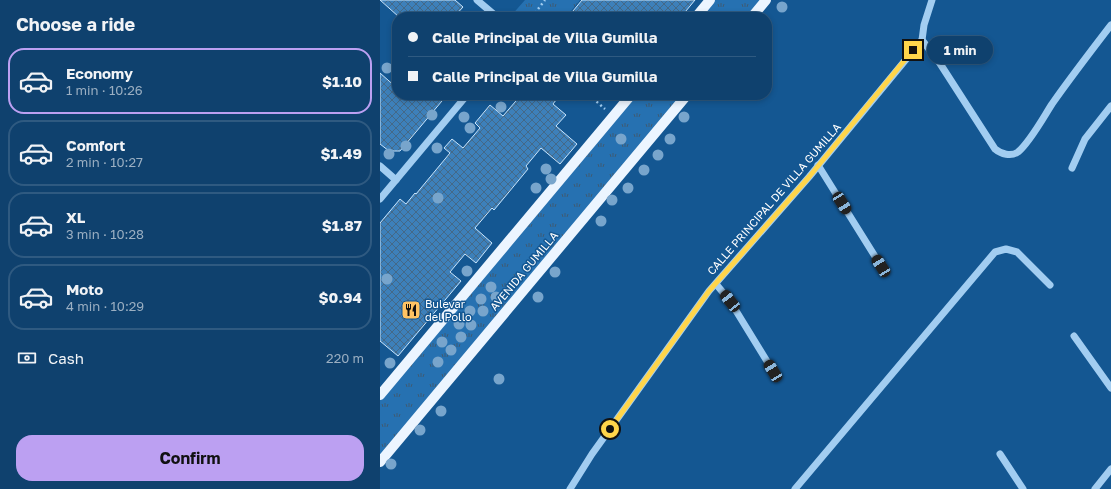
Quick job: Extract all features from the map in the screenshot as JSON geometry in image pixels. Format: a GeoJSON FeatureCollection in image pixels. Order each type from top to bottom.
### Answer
{"type":"FeatureCollection","features":[{"type":"Feature","properties":{"kind":"main road"},"geometry":{"type":"LineString","coordinates":[[700,12],[710,0]]}},
{"type":"Feature","properties":{"kind":"main road"},"geometry":{"type":"LineString","coordinates":[[756,12],[766,0]]}},
{"type":"Feature","properties":{"kind":"main road"},"geometry":{"type":"LineString","coordinates":[[380,395],[627,100]]}},
{"type":"Feature","properties":{"kind":"main road","name":"AVENIDA GUMILLA"},"geometry":{"type":"LineString","coordinates":[[380,462],[683,100]]}},
{"type":"Feature","properties":{"kind":"street"},"geometry":{"type":"LineString","coordinates":[[477,0],[491,12]]}},
{"type":"Feature","properties":{"kind":"street","name":"CALLE PRINCIPAL DE VILLA GUMILLA"},"geometry":{"type":"LineString","coordinates":[[570,489],[596,448],[716,284],[922,40],[924,25],[932,0]]}},
{"type":"Feature","properties":{"kind":"street"},"geometry":{"type":"LineString","coordinates":[[922,40],[939,62],[995,149],[999,152],[1008,154],[1017,152],[1027,141],[1070,78],[1111,25]]}},
{"type":"Feature","properties":{"kind":"street"},"geometry":{"type":"LineString","coordinates":[[380,199],[463,100]]}},
{"type":"Feature","properties":{"kind":"street"},"geometry":{"type":"LineString","coordinates":[[1072,168],[1085,139],[1111,106]]}},
{"type":"Feature","properties":{"kind":"street"},"geometry":{"type":"LineString","coordinates":[[1106,113],[1111,120]]}},
{"type":"Feature","properties":{"kind":"street"},"geometry":{"type":"LineString","coordinates":[[818,165],[881,266]]}},
{"type":"Feature","properties":{"kind":"street"},"geometry":{"type":"LineString","coordinates":[[380,166],[396,180]]}},
{"type":"Feature","properties":{"kind":"street"},"geometry":{"type":"LineString","coordinates":[[795,489],[995,252],[1006,249],[1017,252],[1050,285]]}},
{"type":"Feature","properties":{"kind":"street"},"geometry":{"type":"LineString","coordinates":[[716,284],[730,301],[773,371]]}},
{"type":"Feature","properties":{"kind":"street"},"geometry":{"type":"LineString","coordinates":[[1074,336],[1111,388]]}},
{"type":"Feature","properties":{"kind":"street"},"geometry":{"type":"LineString","coordinates":[[1000,454],[1023,489]]}},
{"type":"Feature","properties":{"kind":"street"},"geometry":{"type":"LineString","coordinates":[[1094,489],[1111,469]]}},
{"type":"Feature","properties":{"kind":"path"},"geometry":{"type":"LineString","coordinates":[[536,12],[545,0]]}},
{"type":"Feature","properties":{"kind":"path"},"geometry":{"type":"LineString","coordinates":[[595,100],[613,116]]}},
{"type":"Feature","properties":{"kind":"green space"},"geometry":{"type":"Polygon","coordinates":[[[525,0],[580,0],[570,12],[514,12],[525,0]]]}},
{"type":"Feature","properties":{"kind":"green space"},"geometry":{"type":"Polygon","coordinates":[[[713,0],[763,0],[753,12],[702,12],[713,0]]]}},
{"type":"Feature","properties":{"kind":"green space"},"geometry":{"type":"Polygon","coordinates":[[[629,100],[680,100],[380,459],[380,398],[629,100]]]}},
{"type":"Feature","properties":{"kind":"building"},"geometry":{"type":"Polygon","coordinates":[[[380,0],[455,0],[463,7],[458,12],[393,12],[380,0]]]}},
{"type":"Feature","properties":{"kind":"building"},"geometry":{"type":"Polygon","coordinates":[[[582,0],[695,0],[685,12],[572,12],[582,0]]]}},
{"type":"Feature","properties":{"kind":"building"},"geometry":{"type":"Polygon","coordinates":[[[380,73],[392,84],[392,100],[443,100],[400,151],[389,151],[380,144],[380,73]]]}},
{"type":"Feature","properties":{"kind":"building"},"geometry":{"type":"Polygon","coordinates":[[[517,100],[556,100],[553,104],[566,115],[556,126],[577,144],[560,164],[541,148],[526,166],[528,169],[494,210],[492,208],[475,228],[492,243],[476,263],[465,254],[450,272],[461,281],[398,356],[380,341],[380,223],[400,199],[406,204],[415,193],[416,194],[450,153],[444,148],[452,139],[463,148],[480,128],[475,123],[490,105],[503,116],[517,100]]]}},
{"type":"Feature","properties":{"kind":"place","name":"Bulevar del Pollo"},"geometry":{"type":"Point","coordinates":[411,310]}},
{"type":"Feature","properties":{"kind":"route"},"geometry":{"type":"LineString","coordinates":[[610,429],[709,291],[809,177],[913,50]]}}]}
